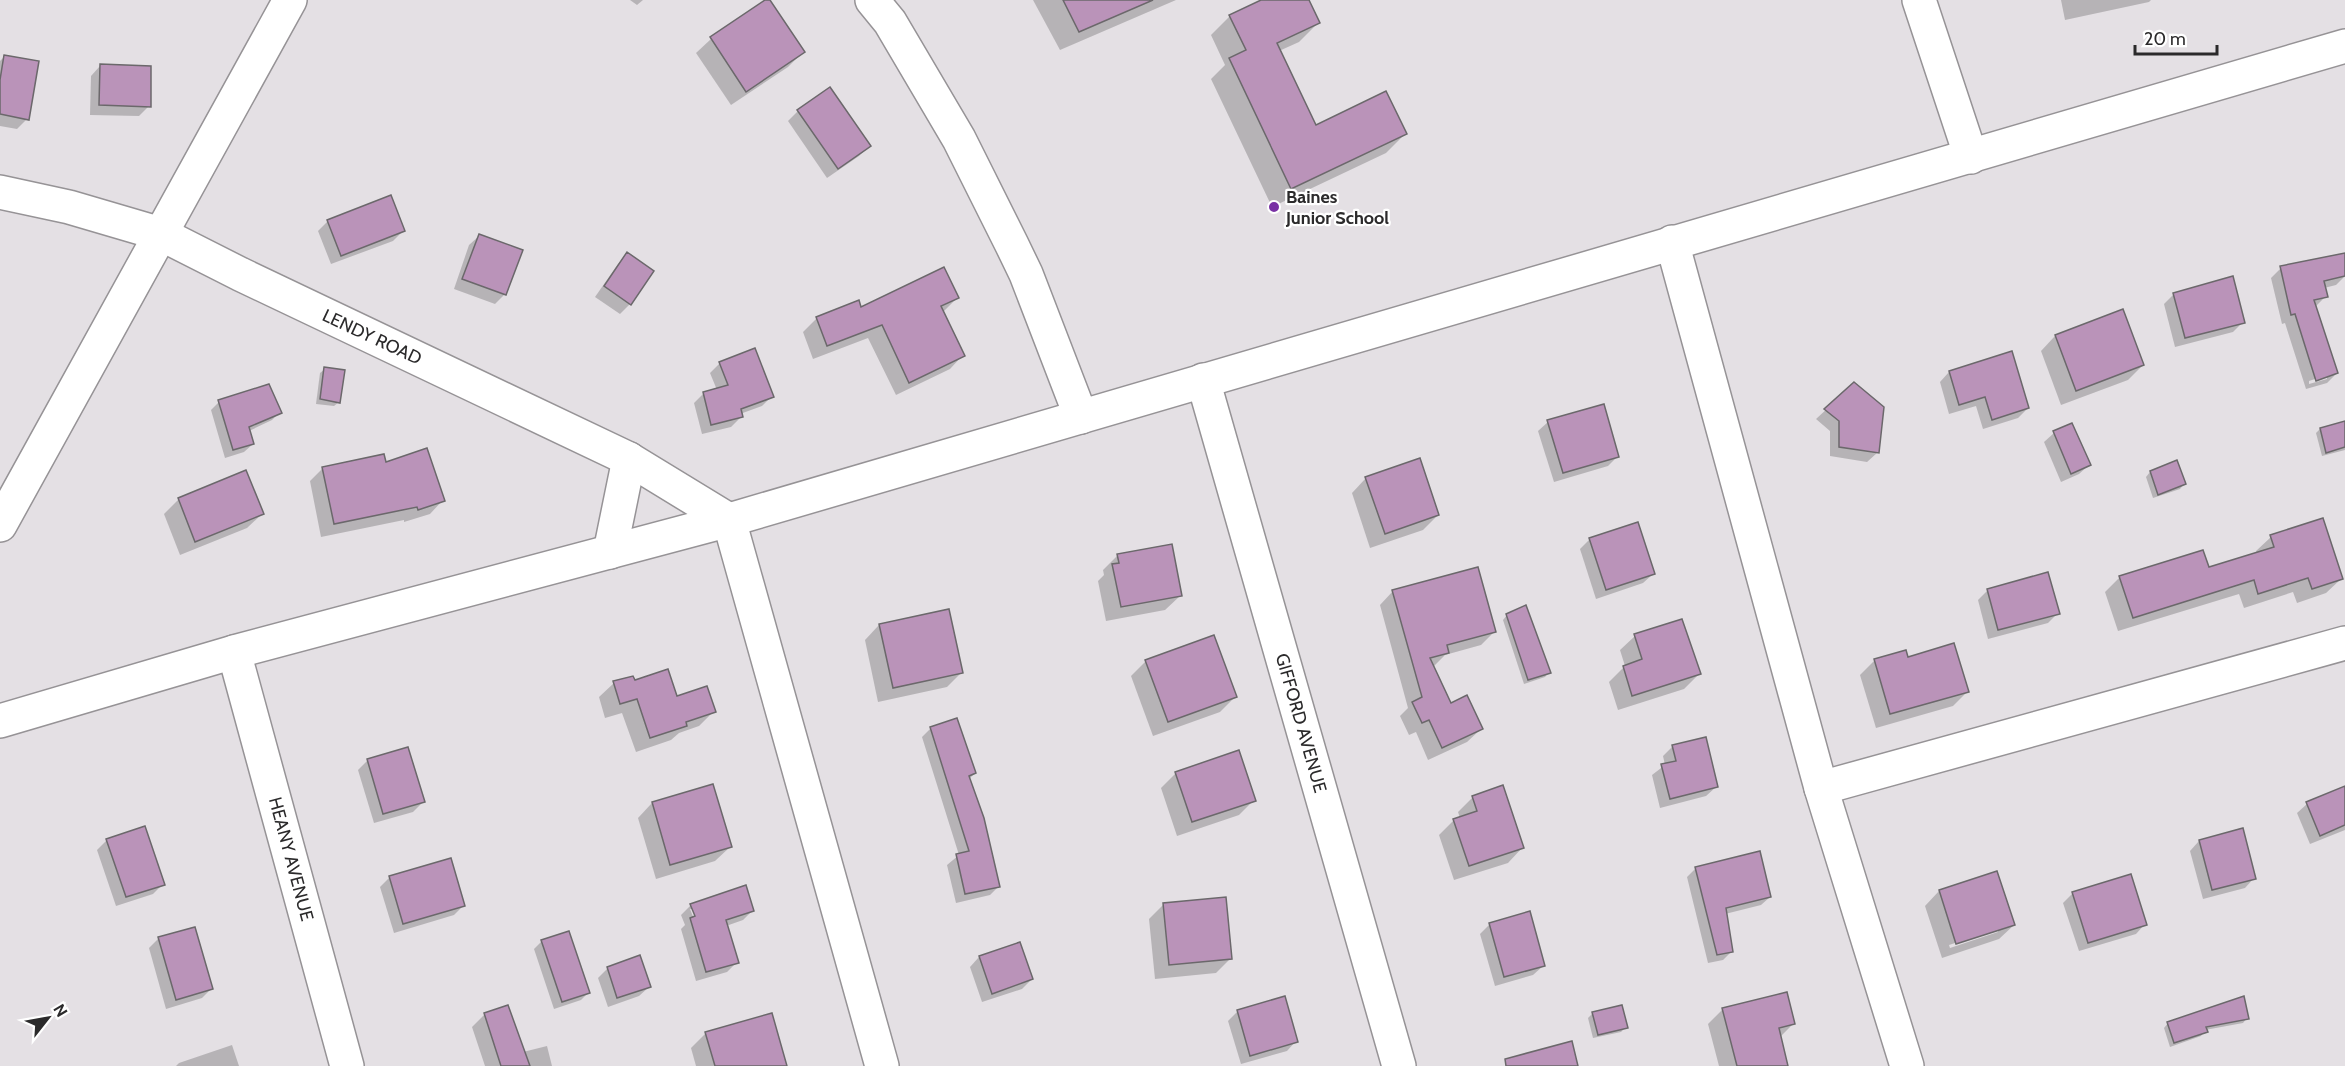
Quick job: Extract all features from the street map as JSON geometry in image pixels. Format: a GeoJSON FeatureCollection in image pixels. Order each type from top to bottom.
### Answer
{"type":"FeatureCollection","features":[{"type":"Feature","properties":{"kind":"street"},"geometry":{"type":"LineString","coordinates":[[0,525],[290,0]]}},
{"type":"Feature","properties":{"kind":"street"},"geometry":{"type":"LineString","coordinates":[[872,0],[890,22],[964,149],[1026,274],[1081,417]]}},
{"type":"Feature","properties":{"kind":"street"},"geometry":{"type":"LineString","coordinates":[[1919,0],[1971,157]]}},
{"type":"Feature","properties":{"kind":"street"},"geometry":{"type":"LineString","coordinates":[[0,721],[234,652],[729,520],[2345,46]]}},
{"type":"Feature","properties":{"kind":"street","name":"LENDY ROAD"},"geometry":{"type":"LineString","coordinates":[[0,192],[69,207],[161,234],[240,274],[629,459],[729,520]]}},
{"type":"Feature","properties":{"kind":"street"},"geometry":{"type":"LineString","coordinates":[[1672,242],[1821,788],[1907,1066]]}},
{"type":"Feature","properties":{"kind":"street","name":"GIFFORD AVENUE"},"geometry":{"type":"LineString","coordinates":[[1203,380],[1400,1066]]}},
{"type":"Feature","properties":{"kind":"street"},"geometry":{"type":"LineString","coordinates":[[610,552],[629,459]]}},
{"type":"Feature","properties":{"kind":"street"},"geometry":{"type":"LineString","coordinates":[[729,520],[882,1066]]}},
{"type":"Feature","properties":{"kind":"street"},"geometry":{"type":"LineString","coordinates":[[1821,788],[2345,643]]}},
{"type":"Feature","properties":{"kind":"street","name":"HEANY AVENUE"},"geometry":{"type":"LineString","coordinates":[[234,652],[347,1066]]}},
{"type":"Feature","properties":{"kind":"building"},"geometry":{"type":"Polygon","coordinates":[[[765,0],[770,0],[805,52],[746,92],[710,37],[765,0]]]}},
{"type":"Feature","properties":{"kind":"building"},"geometry":{"type":"Polygon","coordinates":[[[1063,0],[1153,0],[1079,32],[1063,0]]]}},
{"type":"Feature","properties":{"kind":"building"},"geometry":{"type":"Polygon","coordinates":[[[1261,0],[1309,0],[1320,23],[1277,43],[1316,125],[1386,91],[1407,134],[1291,189],[1229,58],[1246,50],[1229,15],[1261,0]]]}},
{"type":"Feature","properties":{"kind":"building"},"geometry":{"type":"Polygon","coordinates":[[[4,55],[39,61],[29,120],[0,114],[0,80],[4,55]]]}},
{"type":"Feature","properties":{"kind":"building"},"geometry":{"type":"Polygon","coordinates":[[[100,64],[151,66],[151,107],[99,105],[100,64]]]}},
{"type":"Feature","properties":{"kind":"building"},"geometry":{"type":"Polygon","coordinates":[[[830,87],[871,146],[838,169],[797,110],[830,87]]]}},
{"type":"Feature","properties":{"kind":"building"},"geometry":{"type":"Polygon","coordinates":[[[391,195],[405,231],[341,256],[327,220],[391,195]]]}},
{"type":"Feature","properties":{"kind":"building"},"geometry":{"type":"Polygon","coordinates":[[[479,234],[523,250],[506,295],[462,279],[479,234]]]}},
{"type":"Feature","properties":{"kind":"building"},"geometry":{"type":"Polygon","coordinates":[[[627,252],[654,271],[631,305],[604,286],[627,252]]]}},
{"type":"Feature","properties":{"kind":"building"},"geometry":{"type":"Polygon","coordinates":[[[2345,253],[2345,276],[2324,281],[2328,297],[2314,300],[2338,373],[2316,381],[2295,314],[2291,315],[2280,266],[2345,253]]]}},
{"type":"Feature","properties":{"kind":"building"},"geometry":{"type":"Polygon","coordinates":[[[944,267],[959,298],[941,306],[965,356],[909,383],[882,325],[827,346],[816,317],[859,300],[861,307],[944,267]]]}},
{"type":"Feature","properties":{"kind":"building"},"geometry":{"type":"Polygon","coordinates":[[[2233,276],[2245,323],[2185,338],[2173,293],[2233,276]]]}},
{"type":"Feature","properties":{"kind":"building"},"geometry":{"type":"Polygon","coordinates":[[[2123,309],[2144,365],[2076,391],[2055,335],[2123,309]]]}},
{"type":"Feature","properties":{"kind":"building"},"geometry":{"type":"Polygon","coordinates":[[[755,348],[774,397],[741,409],[743,417],[711,425],[703,392],[728,385],[719,362],[755,348]]]}},
{"type":"Feature","properties":{"kind":"building"},"geometry":{"type":"Polygon","coordinates":[[[2012,351],[2029,408],[1992,420],[1985,397],[1959,405],[1949,371],[2012,351]]]}},
{"type":"Feature","properties":{"kind":"building"},"geometry":{"type":"Polygon","coordinates":[[[324,367],[345,370],[340,403],[320,399],[324,367]]]}},
{"type":"Feature","properties":{"kind":"building"},"geometry":{"type":"Polygon","coordinates":[[[1854,382],[1884,407],[1879,453],[1839,447],[1839,421],[1824,409],[1854,382]]]}},
{"type":"Feature","properties":{"kind":"building"},"geometry":{"type":"Polygon","coordinates":[[[269,384],[282,413],[249,427],[254,444],[233,450],[218,400],[269,384]]]}},
{"type":"Feature","properties":{"kind":"building"},"geometry":{"type":"Polygon","coordinates":[[[1604,404],[1619,457],[1563,473],[1547,420],[1604,404]]]}},
{"type":"Feature","properties":{"kind":"building"},"geometry":{"type":"Polygon","coordinates":[[[2345,421],[2345,447],[2326,453],[2320,428],[2345,421]]]}},
{"type":"Feature","properties":{"kind":"building"},"geometry":{"type":"Polygon","coordinates":[[[2072,423],[2091,465],[2071,474],[2053,431],[2072,423]]]}},
{"type":"Feature","properties":{"kind":"building"},"geometry":{"type":"Polygon","coordinates":[[[427,448],[445,501],[418,510],[417,507],[334,524],[322,467],[384,454],[386,462],[427,448]]]}},
{"type":"Feature","properties":{"kind":"building"},"geometry":{"type":"Polygon","coordinates":[[[1420,458],[1439,515],[1385,534],[1365,477],[1420,458]]]}},
{"type":"Feature","properties":{"kind":"building"},"geometry":{"type":"Polygon","coordinates":[[[2177,460],[2186,484],[2158,495],[2150,471],[2177,460]]]}},
{"type":"Feature","properties":{"kind":"building"},"geometry":{"type":"Polygon","coordinates":[[[246,470],[264,514],[195,542],[178,498],[246,470]]]}},
{"type":"Feature","properties":{"kind":"building"},"geometry":{"type":"Polygon","coordinates":[[[2323,518],[2343,579],[2312,589],[2308,578],[2258,594],[2254,580],[2133,618],[2119,576],[2203,550],[2209,567],[2274,547],[2270,535],[2323,518]]]}},
{"type":"Feature","properties":{"kind":"building"},"geometry":{"type":"Polygon","coordinates":[[[1638,522],[1655,574],[1606,590],[1589,538],[1638,522]]]}},
{"type":"Feature","properties":{"kind":"building"},"geometry":{"type":"Polygon","coordinates":[[[1172,544],[1182,596],[1121,607],[1112,564],[1119,563],[1117,554],[1172,544]]]}},
{"type":"Feature","properties":{"kind":"building"},"geometry":{"type":"Polygon","coordinates":[[[1478,567],[1496,632],[1447,645],[1449,653],[1430,658],[1451,703],[1467,695],[1483,729],[1442,748],[1429,720],[1422,723],[1412,702],[1422,697],[1392,590],[1478,567]]]}},
{"type":"Feature","properties":{"kind":"building"},"geometry":{"type":"Polygon","coordinates":[[[2048,572],[2060,614],[1998,630],[1987,589],[2048,572]]]}},
{"type":"Feature","properties":{"kind":"building"},"geometry":{"type":"Polygon","coordinates":[[[1526,605],[1551,673],[1528,680],[1506,614],[1526,605]]]}},
{"type":"Feature","properties":{"kind":"building"},"geometry":{"type":"Polygon","coordinates":[[[949,609],[963,673],[893,688],[879,624],[949,609]]]}},
{"type":"Feature","properties":{"kind":"building"},"geometry":{"type":"Polygon","coordinates":[[[1682,619],[1701,674],[1632,696],[1623,666],[1642,659],[1634,634],[1682,619]]]}},
{"type":"Feature","properties":{"kind":"building"},"geometry":{"type":"Polygon","coordinates":[[[1214,635],[1237,697],[1168,722],[1145,660],[1214,635]]]}},
{"type":"Feature","properties":{"kind":"building"},"geometry":{"type":"Polygon","coordinates":[[[1954,643],[1969,692],[1890,714],[1874,659],[1906,650],[1908,657],[1954,643]]]}},
{"type":"Feature","properties":{"kind":"building"},"geometry":{"type":"Polygon","coordinates":[[[668,669],[677,696],[707,686],[716,712],[686,722],[687,726],[650,738],[637,699],[620,704],[613,681],[633,676],[635,680],[668,669]]]}},
{"type":"Feature","properties":{"kind":"building"},"geometry":{"type":"Polygon","coordinates":[[[957,718],[976,773],[969,776],[984,818],[1000,887],[965,894],[956,854],[969,851],[930,727],[957,718]]]}},
{"type":"Feature","properties":{"kind":"building"},"geometry":{"type":"Polygon","coordinates":[[[1706,737],[1718,787],[1670,799],[1661,764],[1676,761],[1672,745],[1706,737]]]}},
{"type":"Feature","properties":{"kind":"building"},"geometry":{"type":"Polygon","coordinates":[[[408,747],[425,802],[383,814],[367,759],[408,747]]]}},
{"type":"Feature","properties":{"kind":"building"},"geometry":{"type":"Polygon","coordinates":[[[1239,750],[1256,801],[1192,822],[1175,772],[1239,750]]]}},
{"type":"Feature","properties":{"kind":"building"},"geometry":{"type":"Polygon","coordinates":[[[713,784],[732,847],[670,865],[652,802],[713,784]]]}},
{"type":"Feature","properties":{"kind":"building"},"geometry":{"type":"Polygon","coordinates":[[[1503,785],[1524,848],[1469,866],[1453,819],[1477,811],[1472,796],[1503,785]]]}},
{"type":"Feature","properties":{"kind":"building"},"geometry":{"type":"Polygon","coordinates":[[[2345,786],[2345,825],[2320,836],[2306,802],[2345,786]]]}},
{"type":"Feature","properties":{"kind":"building"},"geometry":{"type":"Polygon","coordinates":[[[145,826],[165,885],[126,897],[106,839],[145,826]]]}},
{"type":"Feature","properties":{"kind":"building"},"geometry":{"type":"Polygon","coordinates":[[[2243,828],[2256,879],[2212,890],[2199,840],[2243,828]]]}},
{"type":"Feature","properties":{"kind":"building"},"geometry":{"type":"Polygon","coordinates":[[[1760,851],[1771,897],[1726,908],[1733,952],[1717,955],[1695,867],[1760,851]]]}},
{"type":"Feature","properties":{"kind":"building"},"geometry":{"type":"Polygon","coordinates":[[[451,858],[465,906],[403,924],[389,876],[451,858]]]}},
{"type":"Feature","properties":{"kind":"building"},"geometry":{"type":"Polygon","coordinates":[[[1997,871],[2015,925],[1956,944],[1939,890],[1997,871]]]}},
{"type":"Feature","properties":{"kind":"building"},"geometry":{"type":"Polygon","coordinates":[[[2131,874],[2147,925],[2088,943],[2072,892],[2131,874]]]}},
{"type":"Feature","properties":{"kind":"building"},"geometry":{"type":"Polygon","coordinates":[[[746,885],[754,911],[726,920],[739,963],[706,972],[690,918],[695,916],[690,904],[746,885]]]}},
{"type":"Feature","properties":{"kind":"building"},"geometry":{"type":"Polygon","coordinates":[[[1226,897],[1232,959],[1169,965],[1163,903],[1226,897]]]}},
{"type":"Feature","properties":{"kind":"building"},"geometry":{"type":"Polygon","coordinates":[[[1530,911],[1545,966],[1504,977],[1489,923],[1530,911]]]}},
{"type":"Feature","properties":{"kind":"building"},"geometry":{"type":"Polygon","coordinates":[[[195,927],[213,989],[176,1000],[158,937],[195,927]]]}},
{"type":"Feature","properties":{"kind":"building"},"geometry":{"type":"Polygon","coordinates":[[[569,931],[590,993],[562,1002],[541,940],[569,931]]]}},
{"type":"Feature","properties":{"kind":"building"},"geometry":{"type":"Polygon","coordinates":[[[1020,942],[1033,979],[992,994],[979,956],[1020,942]]]}},
{"type":"Feature","properties":{"kind":"building"},"geometry":{"type":"Polygon","coordinates":[[[640,955],[651,987],[617,998],[607,967],[640,955]]]}},
{"type":"Feature","properties":{"kind":"building"},"geometry":{"type":"Polygon","coordinates":[[[1787,992],[1795,1024],[1779,1028],[1788,1066],[1737,1066],[1722,1008],[1787,992]]]}},
{"type":"Feature","properties":{"kind":"building"},"geometry":{"type":"Polygon","coordinates":[[[1285,996],[1298,1042],[1250,1056],[1237,1010],[1285,996]]]}},
{"type":"Feature","properties":{"kind":"building"},"geometry":{"type":"Polygon","coordinates":[[[2244,996],[2249,1019],[2206,1027],[2208,1032],[2174,1043],[2167,1022],[2244,996]]]}},
{"type":"Feature","properties":{"kind":"building"},"geometry":{"type":"Polygon","coordinates":[[[508,1005],[530,1066],[501,1066],[484,1013],[508,1005]]]}},
{"type":"Feature","properties":{"kind":"building"},"geometry":{"type":"Polygon","coordinates":[[[1622,1005],[1628,1028],[1598,1035],[1592,1012],[1622,1005]]]}},
{"type":"Feature","properties":{"kind":"building"},"geometry":{"type":"Polygon","coordinates":[[[772,1013],[787,1066],[715,1066],[705,1032],[772,1013]]]}},
{"type":"Feature","properties":{"kind":"building"},"geometry":{"type":"Polygon","coordinates":[[[1572,1041],[1578,1066],[1506,1066],[1505,1059],[1572,1041]]]}},
{"type":"Feature","properties":{"kind":"place","name":"Baines Junior School"},"geometry":{"type":"Point","coordinates":[1274,207]}}]}
